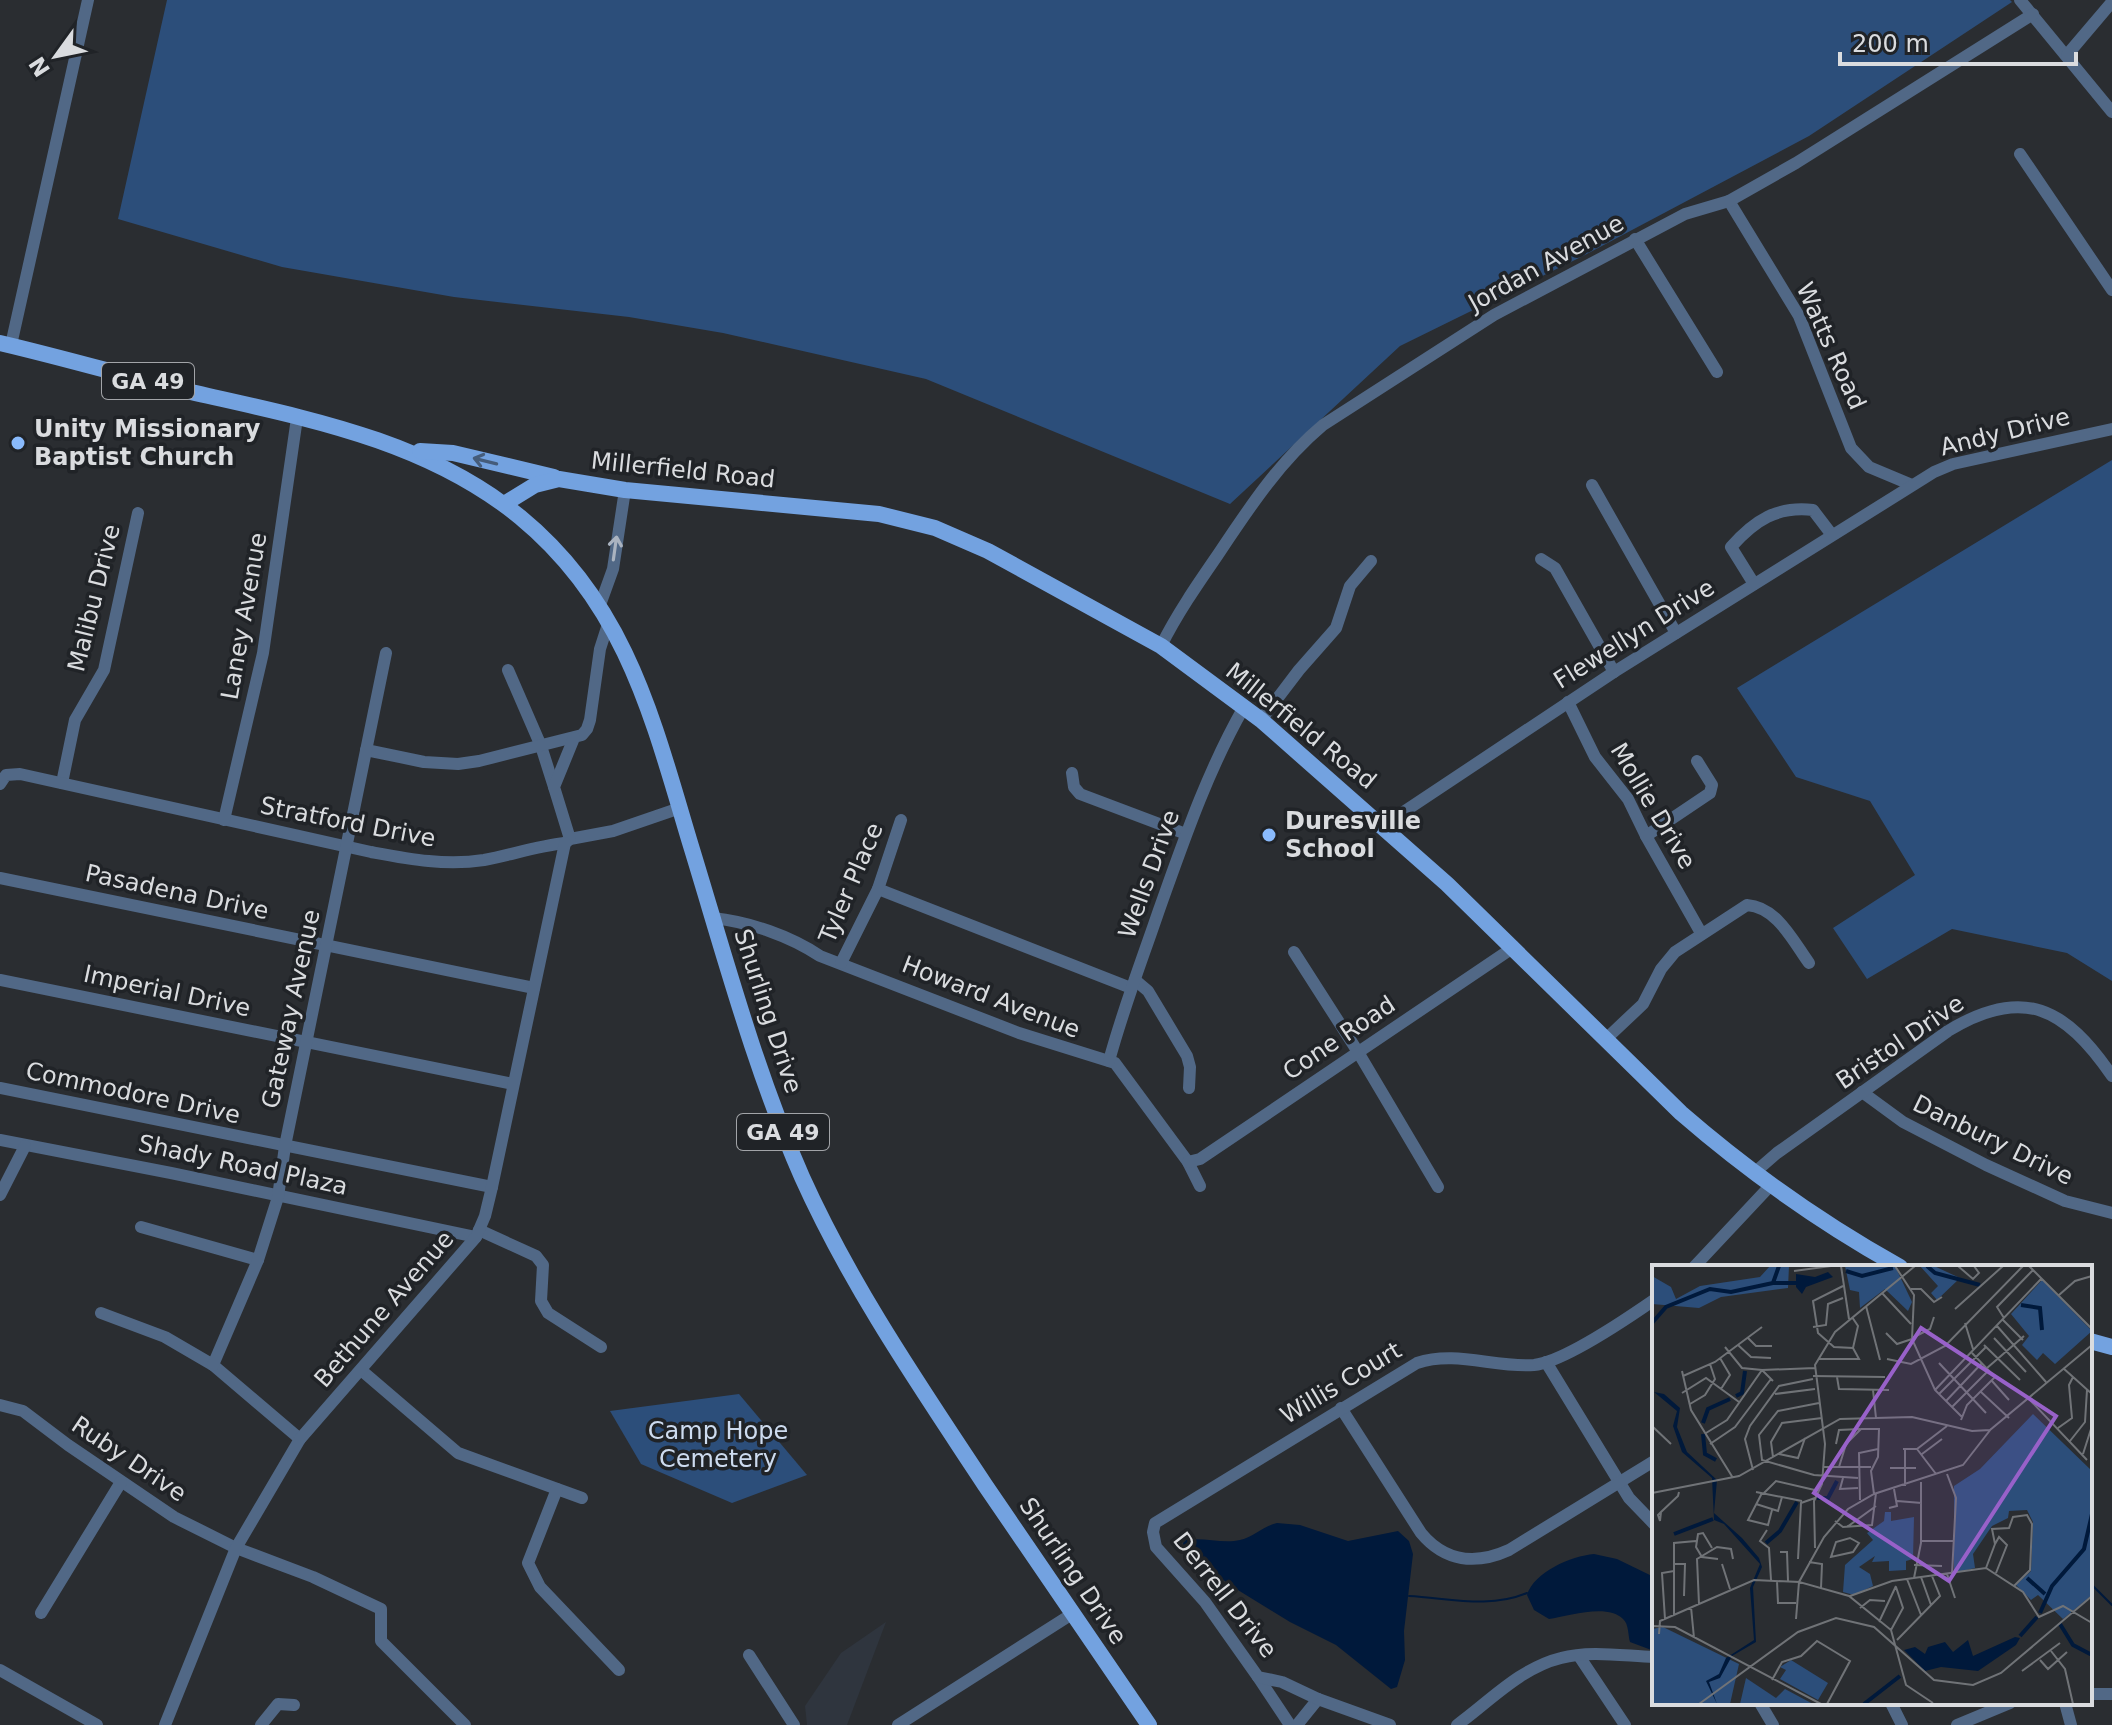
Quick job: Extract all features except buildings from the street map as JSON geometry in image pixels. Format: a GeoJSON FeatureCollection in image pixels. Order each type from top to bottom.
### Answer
{"type":"FeatureCollection","features":[{"type":"Feature","properties":{"kind":"main road","name":"GA 49"},"geometry":{"type":"LineString","coordinates":[[5,344],[410,450],[456,473],[504,504]]}},
{"type":"Feature","properties":{"kind":"main road","name":"Millerfield Road"},"geometry":{"type":"LineString","coordinates":[[410,450],[453,453],[552,480],[625,490],[879,514],[922,523],[988,551],[1161,646],[1261,720],[1386,828],[1514,947],[1681,1113],[1770,1186],[1842,1234],[1896,1265]]}},
{"type":"Feature","properties":{"kind":"main road"},"geometry":{"type":"LineString","coordinates":[[504,504],[552,480]]}},
{"type":"Feature","properties":{"kind":"main road","name":"Shurling Drive"},"geometry":{"type":"LineString","coordinates":[[504,504],[557,551],[600,605],[642,688],[749,1040],[773,1106],[832,1238],[880,1325],[1149,1725]]}},
{"type":"Feature","properties":{"kind":"main road"},"geometry":{"type":"LineString","coordinates":[[2092,1342],[2112,1347]]}},
{"type":"Feature","properties":{"kind":"street"},"geometry":{"type":"LineString","coordinates":[[5,344],[88,0]]}},
{"type":"Feature","properties":{"kind":"street"},"geometry":{"type":"LineString","coordinates":[[2020,0],[2112,112]]}},
{"type":"Feature","properties":{"kind":"street"},"geometry":{"type":"LineString","coordinates":[[2067,55],[2112,2]]}},
{"type":"Feature","properties":{"kind":"street","name":"Jordan Avenue"},"geometry":{"type":"LineString","coordinates":[[1161,646],[1191,595],[1274,472],[1300,444],[1353,404],[1472,328],[1635,239],[1685,214],[1729,201],[1796,163],[2033,14]]}},
{"type":"Feature","properties":{"kind":"street"},"geometry":{"type":"LineString","coordinates":[[2020,154],[2112,290]]}},
{"type":"Feature","properties":{"kind":"street","name":"Watts Road"},"geometry":{"type":"LineString","coordinates":[[1729,201],[1799,316],[1851,448],[1869,467],[1912,485]]}},
{"type":"Feature","properties":{"kind":"street"},"geometry":{"type":"LineString","coordinates":[[1635,239],[1717,372]]}},
{"type":"Feature","properties":{"kind":"street","name":"Laney Avenue"},"geometry":{"type":"LineString","coordinates":[[224,820],[263,653],[297,418]]}},
{"type":"Feature","properties":{"kind":"street","name":"Andy Drive"},"geometry":{"type":"LineString","coordinates":[[1912,485],[1953,464],[2112,429]]}},
{"type":"Feature","properties":{"kind":"street"},"geometry":{"type":"LineString","coordinates":[[1592,485],[1676,633]]}},
{"type":"Feature","properties":{"kind":"street","name":"Flewellyn Drive"},"geometry":{"type":"LineString","coordinates":[[1386,828],[1393,819],[1614,672],[1912,485]]}},
{"type":"Feature","properties":{"kind":"street"},"geometry":{"type":"LineString","coordinates":[[600,605],[613,569],[625,490]]}},
{"type":"Feature","properties":{"kind":"street"},"geometry":{"type":"LineString","coordinates":[[1754,584],[1731,547],[1764,519],[1790,508],[1813,510],[1832,535]]}},
{"type":"Feature","properties":{"kind":"street","name":"Malibu Drive"},"geometry":{"type":"LineString","coordinates":[[62,783],[75,720],[104,670],[138,513]]}},
{"type":"Feature","properties":{"kind":"street"},"geometry":{"type":"LineString","coordinates":[[1541,559],[1555,568],[1614,672]]}},
{"type":"Feature","properties":{"kind":"street"},"geometry":{"type":"LineString","coordinates":[[1261,720],[1336,628],[1350,586],[1371,561]]}},
{"type":"Feature","properties":{"kind":"street"},"geometry":{"type":"LineString","coordinates":[[366,750],[424,762],[458,764],[574,738],[587,729],[600,649],[609,621]]}},
{"type":"Feature","properties":{"kind":"street","name":"Gateway Avenue"},"geometry":{"type":"LineString","coordinates":[[213,1365],[258,1260],[278,1197],[285,1146],[386,653]]}},
{"type":"Feature","properties":{"kind":"street"},"geometry":{"type":"LineString","coordinates":[[508,670],[541,746],[554,787]]}},
{"type":"Feature","properties":{"kind":"street","name":"Mollie Drive"},"geometry":{"type":"LineString","coordinates":[[1568,702],[1595,757],[1628,799],[1701,933]]}},
{"type":"Feature","properties":{"kind":"street","name":"Wells Drive"},"geometry":{"type":"LineString","coordinates":[[1109,1061],[1186,834],[1220,749],[1244,707]]}},
{"type":"Feature","properties":{"kind":"street"},"geometry":{"type":"LineString","coordinates":[[554,787],[574,738]]}},
{"type":"Feature","properties":{"kind":"street"},"geometry":{"type":"LineString","coordinates":[[1646,836],[1710,793],[1712,785],[1697,761]]}},
{"type":"Feature","properties":{"kind":"street"},"geometry":{"type":"LineString","coordinates":[[1072,773],[1074,787],[1080,794],[1186,834]]}},
{"type":"Feature","properties":{"kind":"street","name":"Stratford Drive"},"geometry":{"type":"LineString","coordinates":[[3,779],[20,774],[411,860],[447,863],[485,860],[613,831],[680,808]]}},
{"type":"Feature","properties":{"kind":"street","name":"Bethune Avenue"},"geometry":{"type":"LineString","coordinates":[[165,1725],[236,1548],[300,1439],[478,1233],[492,1187],[567,841],[554,787]]}},
{"type":"Feature","properties":{"kind":"street","name":"Tyler Place"},"geometry":{"type":"LineString","coordinates":[[841,963],[878,889],[901,820]]}},
{"type":"Feature","properties":{"kind":"street","name":"Pasadena Drive"},"geometry":{"type":"LineString","coordinates":[[0,878],[534,988]]}},
{"type":"Feature","properties":{"kind":"street"},"geometry":{"type":"LineString","coordinates":[[878,889],[1148,991],[1187,1056],[1191,1071],[1189,1088]]}},
{"type":"Feature","properties":{"kind":"street"},"geometry":{"type":"LineString","coordinates":[[1607,1038],[1643,1004],[1666,961],[1701,933],[1747,905],[1758,906],[1779,922],[1809,963]]}},
{"type":"Feature","properties":{"kind":"street","name":"Howard Avenue"},"geometry":{"type":"LineString","coordinates":[[713,918],[748,925],[799,942],[820,956],[1019,1033],[1109,1061]]}},
{"type":"Feature","properties":{"kind":"street","name":"Cone Road"},"geometry":{"type":"LineString","coordinates":[[1188,1162],[1200,1159],[1514,947]]}},
{"type":"Feature","properties":{"kind":"street"},"geometry":{"type":"LineString","coordinates":[[1294,952],[1438,1187]]}},
{"type":"Feature","properties":{"kind":"street","name":"Imperial Drive"},"geometry":{"type":"LineString","coordinates":[[0,980],[513,1084]]}},
{"type":"Feature","properties":{"kind":"street","name":"Bristol Drive"},"geometry":{"type":"LineString","coordinates":[[1754,1173],[1862,1092],[1972,1017],[2013,1006],[2044,1012],[2066,1023],[2093,1048],[2112,1076]]}},
{"type":"Feature","properties":{"kind":"street"},"geometry":{"type":"LineString","coordinates":[[1109,1061],[1120,1068],[1188,1162],[1200,1186]]}},
{"type":"Feature","properties":{"kind":"street","name":"Commodore Drive"},"geometry":{"type":"LineString","coordinates":[[0,1088],[492,1187]]}},
{"type":"Feature","properties":{"kind":"street","name":"Danbury Drive"},"geometry":{"type":"LineString","coordinates":[[1862,1092],[1903,1122],[1986,1165],[2065,1201],[2112,1213]]}},
{"type":"Feature","properties":{"kind":"street","name":"Shady Road Plaza"},"geometry":{"type":"LineString","coordinates":[[0,1140],[278,1197],[478,1233],[536,1256],[543,1265],[541,1301],[548,1313],[601,1347]]}},
{"type":"Feature","properties":{"kind":"street"},"geometry":{"type":"LineString","coordinates":[[0,1195],[25,1146]]}},
{"type":"Feature","properties":{"kind":"street"},"geometry":{"type":"LineString","coordinates":[[1696,1265],[1770,1186]]}},
{"type":"Feature","properties":{"kind":"street"},"geometry":{"type":"LineString","coordinates":[[141,1227],[258,1260]]}},
{"type":"Feature","properties":{"kind":"street","name":"Willis Court"},"geometry":{"type":"LineString","coordinates":[[1154,1527],[1165,1515],[1406,1368],[1425,1360],[1457,1357],[1521,1365],[1546,1362],[1652,1301]]}},
{"type":"Feature","properties":{"kind":"street"},"geometry":{"type":"LineString","coordinates":[[101,1313],[165,1337],[213,1365],[300,1439]]}},
{"type":"Feature","properties":{"kind":"street"},"geometry":{"type":"LineString","coordinates":[[1546,1362],[1619,1483],[1635,1507],[1652,1522]]}},
{"type":"Feature","properties":{"kind":"street"},"geometry":{"type":"LineString","coordinates":[[361,1370],[458,1453],[582,1498]]}},
{"type":"Feature","properties":{"kind":"street","name":"Ruby Drive"},"geometry":{"type":"LineString","coordinates":[[1,1407],[23,1411],[174,1517],[236,1548],[313,1577],[381,1609],[381,1641],[465,1725]]}},
{"type":"Feature","properties":{"kind":"street"},"geometry":{"type":"LineString","coordinates":[[1341,1408],[1421,1533],[1437,1549],[1458,1558],[1486,1559],[1509,1550],[1652,1462]]}},
{"type":"Feature","properties":{"kind":"street"},"geometry":{"type":"LineString","coordinates":[[41,1613],[121,1482]]}},
{"type":"Feature","properties":{"kind":"street"},"geometry":{"type":"LineString","coordinates":[[557,1489],[528,1563],[540,1587],[619,1670]]}},
{"type":"Feature","properties":{"kind":"street","name":"Derrell Drive"},"geometry":{"type":"LineString","coordinates":[[1154,1527],[1156,1547],[1205,1602],[1258,1677],[1282,1682],[1318,1699],[1390,1725]]}},
{"type":"Feature","properties":{"kind":"street"},"geometry":{"type":"LineString","coordinates":[[898,1725],[1072,1614]]}},
{"type":"Feature","properties":{"kind":"street"},"geometry":{"type":"LineString","coordinates":[[749,1655],[794,1725]]}},
{"type":"Feature","properties":{"kind":"street"},"geometry":{"type":"LineString","coordinates":[[1579,1656],[1625,1725]]}},
{"type":"Feature","properties":{"kind":"street"},"geometry":{"type":"LineString","coordinates":[[1457,1725],[1531,1671],[1560,1658],[1652,1657]]}},
{"type":"Feature","properties":{"kind":"street"},"geometry":{"type":"LineString","coordinates":[[0,1670],[97,1725]]}},
{"type":"Feature","properties":{"kind":"street"},"geometry":{"type":"LineString","coordinates":[[1258,1677],[1290,1725]]}},
{"type":"Feature","properties":{"kind":"street"},"geometry":{"type":"LineString","coordinates":[[1297,1725],[1318,1699]]}},
{"type":"Feature","properties":{"kind":"street"},"geometry":{"type":"LineString","coordinates":[[261,1725],[278,1704],[294,1705]]}},
{"type":"Feature","properties":{"kind":"street"},"geometry":{"type":"LineString","coordinates":[[1761,1705],[1773,1725]]}},
{"type":"Feature","properties":{"kind":"street"},"geometry":{"type":"LineString","coordinates":[[1892,1705],[1902,1725]]}},
{"type":"Feature","properties":{"kind":"street"},"geometry":{"type":"LineString","coordinates":[[1957,1725],[2005,1705]]}},
{"type":"Feature","properties":{"kind":"street"},"geometry":{"type":"LineString","coordinates":[[2066,1705],[2071,1725]]}},
{"type":"Feature","properties":{"kind":"street"},"geometry":{"type":"LineString","coordinates":[[1474,1713],[1483,1725]]}},
{"type":"Feature","properties":{"kind":"shaded area"},"geometry":{"type":"Polygon","coordinates":[[[1277,1523],[1300,1525],[1348,1541],[1398,1531],[1409,1541],[1413,1554],[1404,1631],[1405,1660],[1397,1687],[1391,1689],[1336,1645],[1290,1622],[1233,1587],[1185,1552],[1183,1543],[1186,1540],[1240,1540],[1277,1523]]]}},
{"type":"Feature","properties":{"kind":"shaded area"},"geometry":{"type":"Polygon","coordinates":[[[1594,1554],[1617,1559],[1652,1576],[1652,1650],[1630,1642],[1626,1624],[1616,1614],[1598,1611],[1549,1619],[1534,1610],[1527,1595],[1537,1579],[1575,1558],[1594,1554]]]}},
{"type":"Feature","properties":{"kind":"shaded area"},"geometry":{"type":"Polygon","coordinates":[[[886,1622],[847,1725],[807,1725],[805,1706],[841,1653],[886,1622]]]}},
{"type":"Feature","properties":{"kind":"green space"},"geometry":{"type":"Polygon","coordinates":[[[167,0],[2012,2],[1809,136],[1583,256],[1400,346],[1230,504],[926,379],[723,333],[629,317],[454,297],[282,267],[118,219],[167,0]]]}},
{"type":"Feature","properties":{"kind":"green space"},"geometry":{"type":"Polygon","coordinates":[[[2112,460],[2112,981],[2067,953],[1952,929],[1867,979],[1833,928],[1915,875],[1870,801],[1796,777],[1737,688],[2112,460]]]}},
{"type":"Feature","properties":{"kind":"green space","name":"Camp Hope Cemetery"},"geometry":{"type":"Polygon","coordinates":[[[739,1394],[807,1475],[732,1503],[641,1464],[610,1411],[739,1394]]]}},
{"type":"Feature","properties":{"kind":"waterway"},"geometry":{"type":"LineString","coordinates":[[2092,1585],[2112,1605]]}},
{"type":"Feature","properties":{"kind":"waterway"},"geometry":{"type":"LineString","coordinates":[[1409,1596],[1484,1602],[1527,1593]]}},
{"type":"Feature","properties":{"kind":"place","name":"Unity Missionary Baptist Church"},"geometry":{"type":"Point","coordinates":[18,443]}},
{"type":"Feature","properties":{"kind":"place","name":"Duresville School"},"geometry":{"type":"Point","coordinates":[1269,835]}}]}
